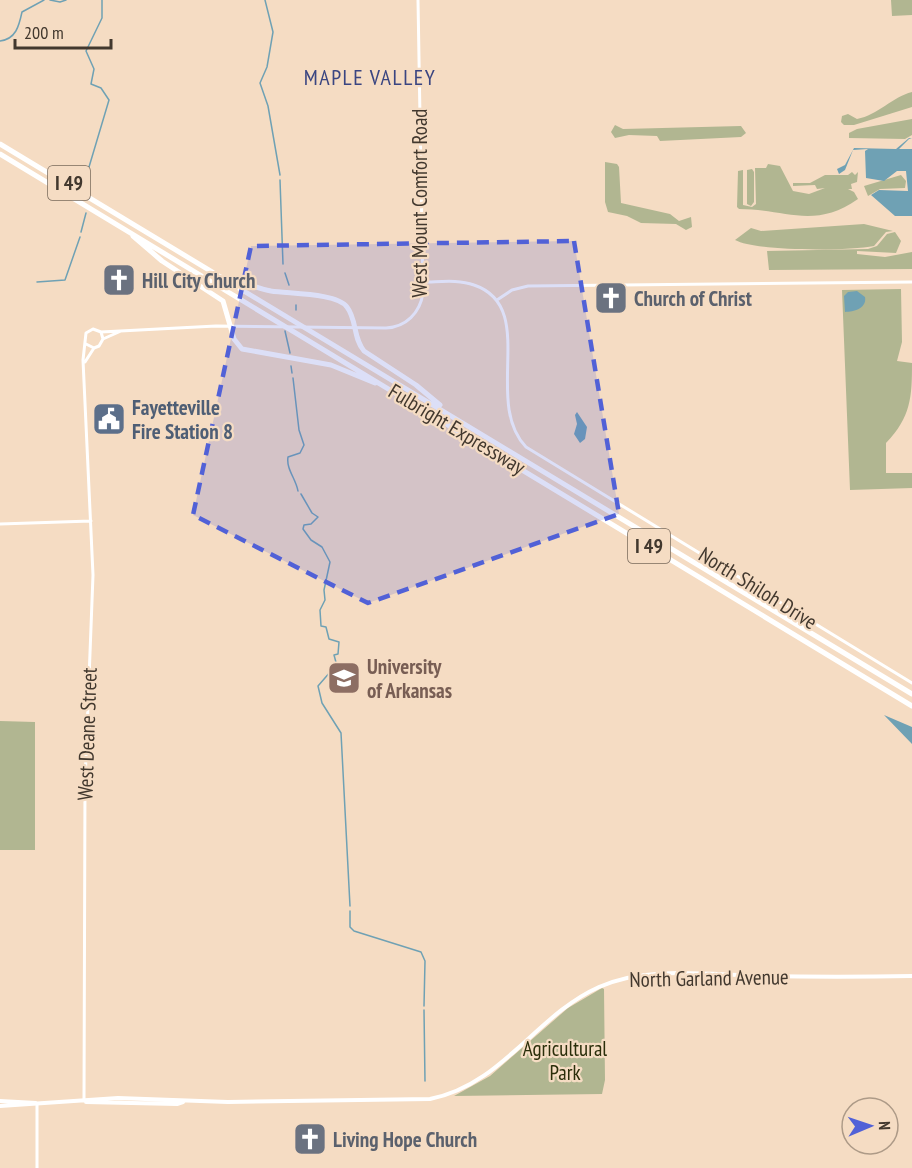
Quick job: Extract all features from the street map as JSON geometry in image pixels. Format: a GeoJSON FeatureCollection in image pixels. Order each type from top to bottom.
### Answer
{"type":"FeatureCollection","features":[{"type":"Feature","properties":{"kind":"highway","name":"Fulbright Expressway"},"geometry":{"type":"LineString","coordinates":[[0,144],[274,307],[912,694]]}},
{"type":"Feature","properties":{"kind":"highway","name":"Fulbright Expressway"},"geometry":{"type":"LineString","coordinates":[[0,154],[912,706]]}},
{"type":"Feature","properties":{"kind":"highway"},"geometry":{"type":"LineString","coordinates":[[119,224],[162,261],[223,301],[227,308],[235,342],[245,351],[331,365],[385,386]]}},
{"type":"Feature","properties":{"kind":"highway"},"geometry":{"type":"LineString","coordinates":[[219,275],[268,290],[339,300],[350,311],[358,343],[367,355],[424,391],[450,414]]}},
{"type":"Feature","properties":{"kind":"main road","name":"North Garland Avenue"},"geometry":{"type":"LineString","coordinates":[[0,1106],[84,1101],[177,1104],[184,1102],[405,1100],[439,1097],[465,1088],[488,1074],[581,997],[605,984],[632,976],[912,976]]}},
{"type":"Feature","properties":{"kind":"main road","name":"North Garland Avenue"},"geometry":{"type":"LineString","coordinates":[[0,1101],[37,1103]]}},
{"type":"Feature","properties":{"kind":"street","name":"West Mount Comfort Road"},"geometry":{"type":"LineString","coordinates":[[354,327],[400,326],[412,317],[420,304],[423,282],[418,0]]}},
{"type":"Feature","properties":{"kind":"street"},"geometry":{"type":"LineString","coordinates":[[423,282],[472,284],[497,300],[517,288],[534,286],[912,282]]}},
{"type":"Feature","properties":{"kind":"street","name":"North Shiloh Drive"},"geometry":{"type":"LineString","coordinates":[[497,300],[507,324],[509,416],[515,433],[526,447],[912,683]]}},
{"type":"Feature","properties":{"kind":"street"},"geometry":{"type":"LineString","coordinates":[[94,348],[86,344],[88,330],[96,329],[101,332],[230,326],[354,327]]}},
{"type":"Feature","properties":{"kind":"street"},"geometry":{"type":"LineString","coordinates":[[84,366],[88,352],[99,346],[103,339],[122,330]]}},
{"type":"Feature","properties":{"kind":"street"},"geometry":{"type":"LineString","coordinates":[[101,332],[103,339]]}},
{"type":"Feature","properties":{"kind":"street","name":"West Deane Street"},"geometry":{"type":"LineString","coordinates":[[84,1101],[85,783],[93,575],[84,366],[86,344]]}},
{"type":"Feature","properties":{"kind":"street"},"geometry":{"type":"LineString","coordinates":[[0,524],[91,521]]}},
{"type":"Feature","properties":{"kind":"street"},"geometry":{"type":"LineString","coordinates":[[37,1103],[38,1168]]}},
{"type":"Feature","properties":{"kind":"highlighted area"},"geometry":{"type":"Polygon","coordinates":[[[574,241],[619,514],[368,603],[193,515],[251,246],[574,241]]]}},
{"type":"Feature","properties":{"kind":"green space"},"geometry":{"type":"Polygon","coordinates":[[[891,0],[912,0],[912,15],[892,16],[891,0]]]}},
{"type":"Feature","properties":{"kind":"green space"},"geometry":{"type":"Polygon","coordinates":[[[912,92],[912,107],[854,125],[844,125],[841,122],[842,116],[848,114],[857,119],[865,117],[912,92]]]}},
{"type":"Feature","properties":{"kind":"green space"},"geometry":{"type":"Polygon","coordinates":[[[912,119],[912,135],[905,139],[849,138],[849,133],[857,129],[912,119]]]}},
{"type":"Feature","properties":{"kind":"green space"},"geometry":{"type":"Polygon","coordinates":[[[615,125],[623,129],[741,126],[746,133],[741,137],[660,141],[657,136],[629,135],[615,138],[611,132],[615,125]]]}},
{"type":"Feature","properties":{"kind":"green space"},"geometry":{"type":"Polygon","coordinates":[[[605,162],[617,164],[619,167],[621,203],[670,214],[679,221],[691,217],[692,227],[686,230],[676,224],[641,223],[627,216],[608,212],[605,202],[605,162]]]}},
{"type":"Feature","properties":{"kind":"green space"},"geometry":{"type":"Polygon","coordinates":[[[768,164],[780,166],[793,191],[809,194],[825,188],[817,189],[815,185],[793,186],[793,183],[810,183],[825,175],[848,175],[852,172],[855,175],[858,172],[857,182],[851,184],[852,189],[848,189],[854,192],[858,199],[827,214],[813,216],[739,209],[737,207],[738,171],[743,170],[743,205],[752,207],[756,204],[755,168],[766,168],[768,164]]]}},
{"type":"Feature","properties":{"kind":"green space"},"geometry":{"type":"Polygon","coordinates":[[[752,169],[754,172],[754,202],[751,206],[747,204],[747,170],[752,169]]]}},
{"type":"Feature","properties":{"kind":"green space"},"geometry":{"type":"Polygon","coordinates":[[[901,175],[906,181],[905,188],[880,189],[868,196],[864,186],[901,175]]]}},
{"type":"Feature","properties":{"kind":"green space"},"geometry":{"type":"Polygon","coordinates":[[[864,224],[893,231],[886,232],[874,246],[845,249],[763,247],[735,240],[751,228],[761,231],[864,224]]]}},
{"type":"Feature","properties":{"kind":"green space"},"geometry":{"type":"Polygon","coordinates":[[[895,232],[901,241],[896,253],[857,251],[857,254],[885,257],[912,252],[912,269],[769,270],[767,251],[868,249],[877,246],[887,234],[895,232]]]}},
{"type":"Feature","properties":{"kind":"green space"},"geometry":{"type":"Polygon","coordinates":[[[901,289],[902,342],[897,361],[912,363],[911,386],[905,415],[886,443],[886,473],[912,473],[912,488],[850,490],[842,290],[901,289]]]}},
{"type":"Feature","properties":{"kind":"green space"},"geometry":{"type":"Polygon","coordinates":[[[0,721],[35,722],[35,850],[0,850],[0,721]]]}},
{"type":"Feature","properties":{"kind":"green space","name":"Agricultural Park"},"geometry":{"type":"Polygon","coordinates":[[[602,988],[604,989],[605,1080],[602,1094],[454,1096],[490,1076],[568,1008],[602,988]]]}},
{"type":"Feature","properties":{"kind":"water"},"geometry":{"type":"Polygon","coordinates":[[[912,138],[899,149],[912,149],[912,216],[895,216],[871,195],[879,190],[908,191],[906,171],[897,171],[884,181],[866,178],[865,151],[868,149],[853,150],[845,170],[839,174],[837,169],[845,165],[854,148],[896,149],[912,138]]]}},
{"type":"Feature","properties":{"kind":"water"},"geometry":{"type":"Polygon","coordinates":[[[857,291],[865,297],[864,304],[856,310],[845,312],[844,296],[848,292],[857,291]]]}},
{"type":"Feature","properties":{"kind":"water"},"geometry":{"type":"Polygon","coordinates":[[[577,412],[587,427],[585,439],[580,443],[574,434],[577,412]]]}},
{"type":"Feature","properties":{"kind":"water"},"geometry":{"type":"Polygon","coordinates":[[[884,715],[912,727],[912,744],[884,715]]]}},
{"type":"Feature","properties":{"kind":"waterway"},"geometry":{"type":"LineString","coordinates":[[0,41],[13,35],[22,12],[44,0]]}},
{"type":"Feature","properties":{"kind":"waterway"},"geometry":{"type":"LineString","coordinates":[[50,0],[60,2],[66,0]]}},
{"type":"Feature","properties":{"kind":"waterway"},"geometry":{"type":"LineString","coordinates":[[87,185],[89,167],[109,100],[101,88],[91,84],[94,69],[86,51],[102,18],[102,0]]}},
{"type":"Feature","properties":{"kind":"waterway"},"geometry":{"type":"LineString","coordinates":[[265,0],[273,32],[267,67],[260,83],[268,106],[280,175]]}},
{"type":"Feature","properties":{"kind":"waterway"},"geometry":{"type":"LineString","coordinates":[[280,180],[283,264]]}},
{"type":"Feature","properties":{"kind":"waterway"},"geometry":{"type":"LineString","coordinates":[[81,232],[86,213]]}},
{"type":"Feature","properties":{"kind":"waterway"},"geometry":{"type":"LineString","coordinates":[[37,282],[65,280],[80,237]]}},
{"type":"Feature","properties":{"kind":"waterway"},"geometry":{"type":"LineString","coordinates":[[285,273],[289,285]]}},
{"type":"Feature","properties":{"kind":"waterway"},"geometry":{"type":"LineString","coordinates":[[296,305],[296,310]]}},
{"type":"Feature","properties":{"kind":"waterway"},"geometry":{"type":"LineString","coordinates":[[285,331],[290,353]]}},
{"type":"Feature","properties":{"kind":"waterway"},"geometry":{"type":"LineString","coordinates":[[291,366],[292,373]]}},
{"type":"Feature","properties":{"kind":"waterway"},"geometry":{"type":"LineString","coordinates":[[293,378],[299,430],[304,445],[300,453],[288,457],[288,461],[298,491]]}},
{"type":"Feature","properties":{"kind":"waterway"},"geometry":{"type":"LineString","coordinates":[[301,494],[312,513],[318,517],[311,524],[304,525],[303,529],[311,540],[322,547],[330,562],[324,590],[325,600],[320,610],[321,626],[326,627],[329,639],[339,642],[338,654],[334,655],[337,666],[335,671],[331,671],[318,686],[322,703],[341,733],[350,906]]}},
{"type":"Feature","properties":{"kind":"waterway"},"geometry":{"type":"LineString","coordinates":[[350,911],[350,927],[354,931],[421,952],[425,961],[424,1006]]}},
{"type":"Feature","properties":{"kind":"waterway"},"geometry":{"type":"LineString","coordinates":[[424,1010],[425,1081]]}},
{"type":"Feature","properties":{"kind":"place","name":"Hill City Church"},"geometry":{"type":"Point","coordinates":[119,280]}},
{"type":"Feature","properties":{"kind":"place","name":"Church of Christ"},"geometry":{"type":"Point","coordinates":[611,298]}},
{"type":"Feature","properties":{"kind":"place","name":"Fayetteville Fire Station 8"},"geometry":{"type":"Point","coordinates":[109,419]}},
{"type":"Feature","properties":{"kind":"place","name":"University of Arkansas"},"geometry":{"type":"Point","coordinates":[344,678]}},
{"type":"Feature","properties":{"kind":"place","name":"Living Hope Church"},"geometry":{"type":"Point","coordinates":[310,1139]}},
{"type":"Feature","properties":{"kind":"district","name":"MAPLE VALLEY"},"geometry":{"type":"Point","coordinates":[370,77]}}]}
